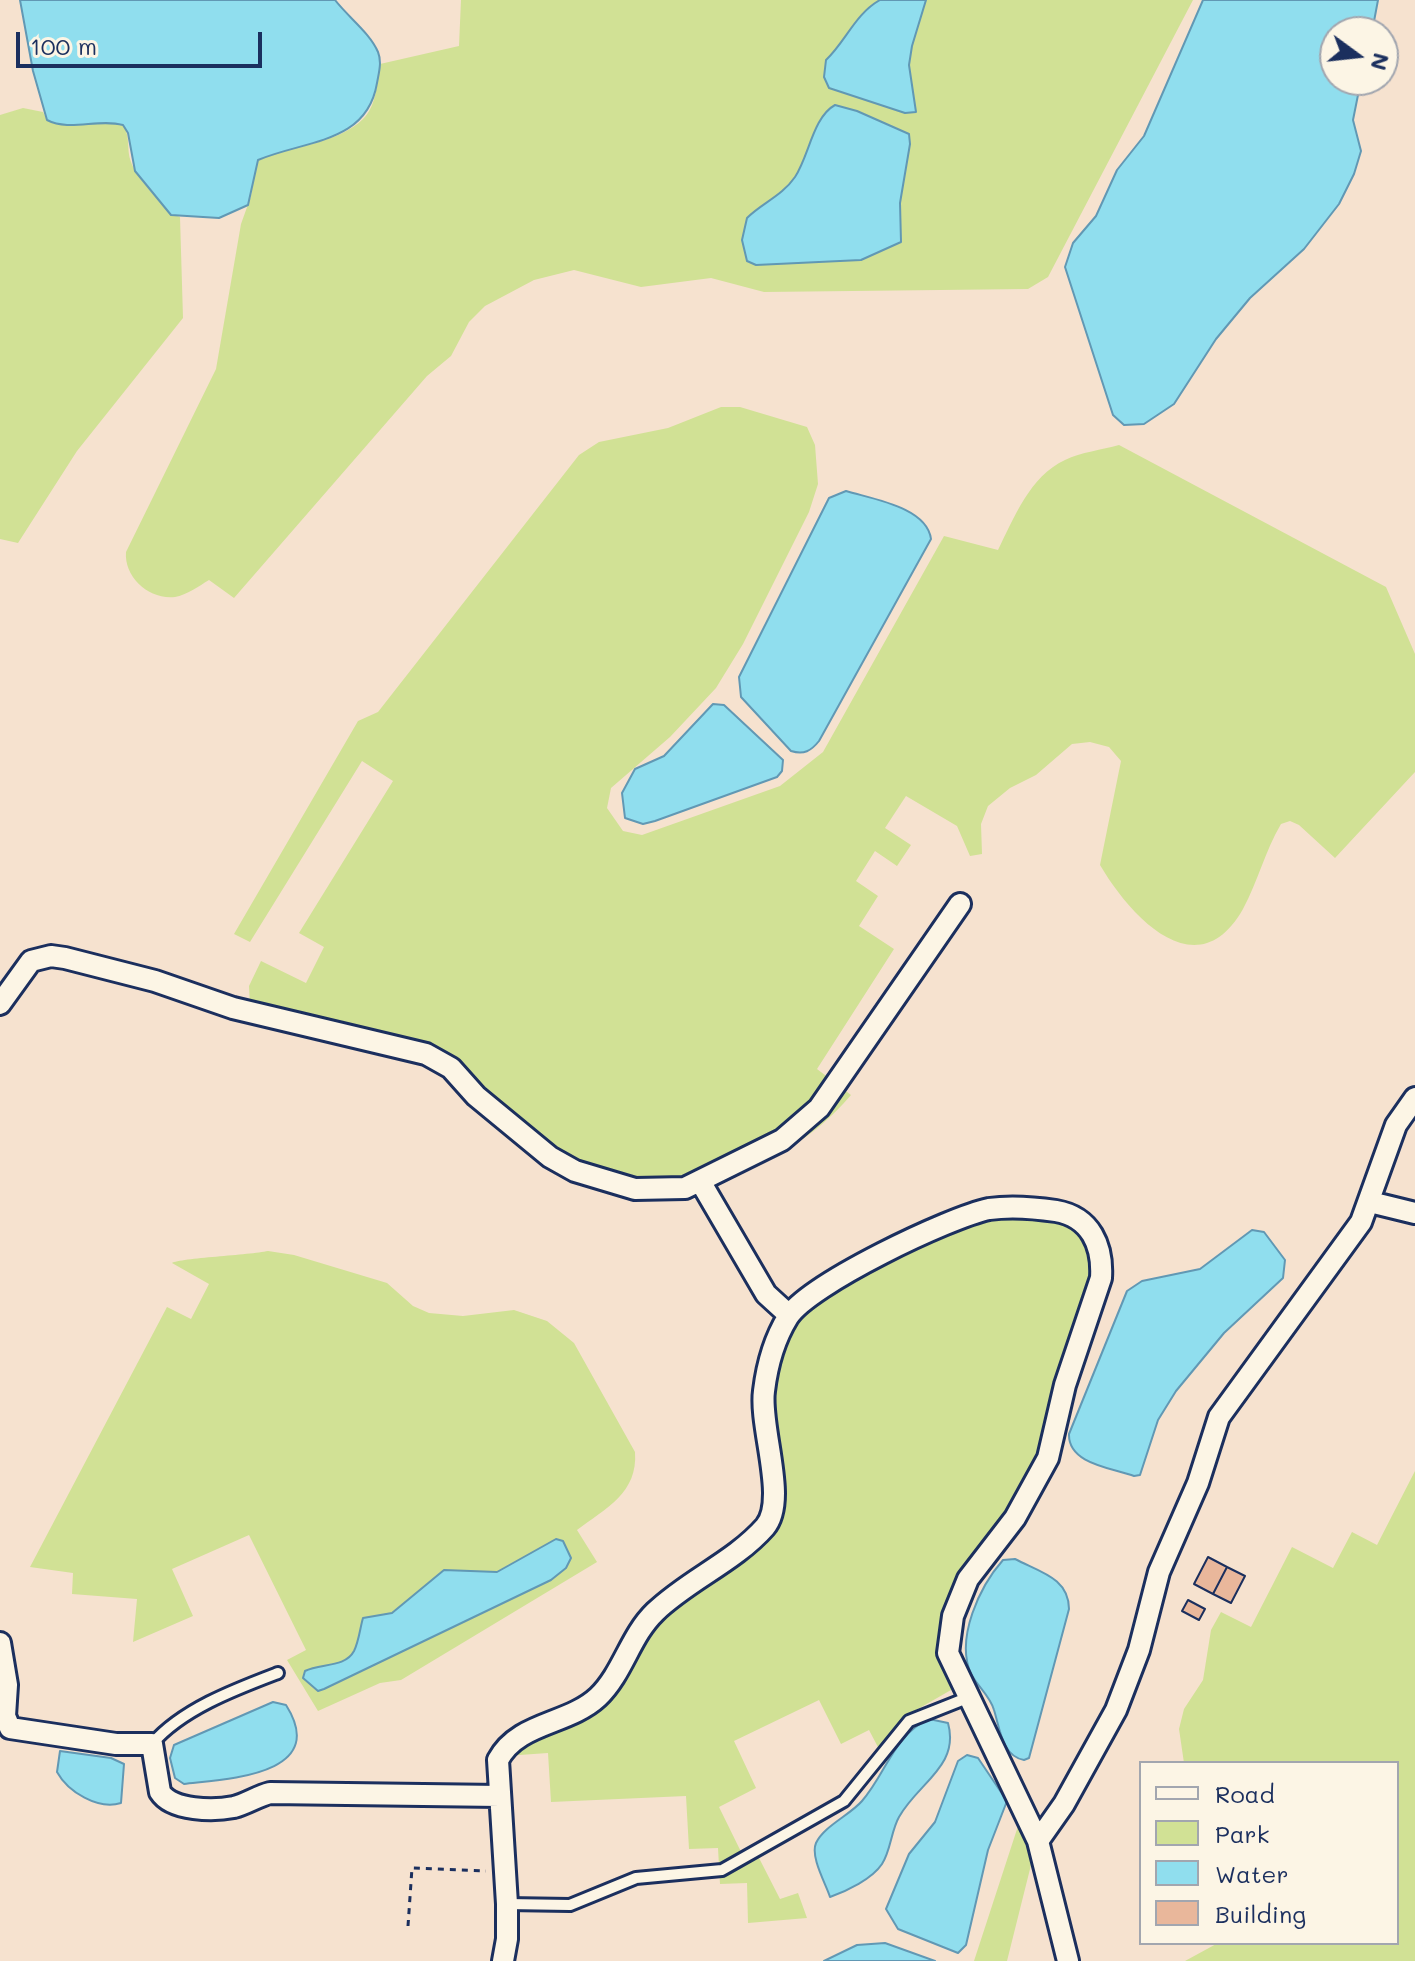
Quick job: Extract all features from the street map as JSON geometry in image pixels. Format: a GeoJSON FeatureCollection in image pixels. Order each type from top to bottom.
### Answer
{"type":"FeatureCollection","features":[{"type":"Feature","properties":{"kind":"street"},"geometry":{"type":"LineString","coordinates":[[0,1004],[31,961],[51,956],[155,981],[233,1008],[426,1054],[451,1068],[476,1096],[550,1157],[575,1171],[649,1191],[678,1190],[782,1140],[819,1108],[960,904]]}},
{"type":"Feature","properties":{"kind":"street"},"geometry":{"type":"LineString","coordinates":[[1038,1841],[1064,1804],[1116,1710],[1139,1650],[1159,1572],[1198,1483],[1219,1417],[1361,1222],[1396,1125],[1415,1098]]}},
{"type":"Feature","properties":{"kind":"street"},"geometry":{"type":"LineString","coordinates":[[700,1181],[766,1294],[789,1315]]}},
{"type":"Feature","properties":{"kind":"street"},"geometry":{"type":"LineString","coordinates":[[1370,1202],[1415,1213]]}},
{"type":"Feature","properties":{"kind":"street"},"geometry":{"type":"LineString","coordinates":[[503,1961],[507,1939],[506,1872],[496,1774],[505,1746],[522,1734],[567,1716],[597,1697],[654,1613],[730,1558],[767,1525],[774,1491],[762,1414],[764,1391],[769,1363],[789,1315],[838,1278],[885,1252],[987,1210],[1057,1211],[1084,1225],[1098,1241],[1102,1259],[1101,1278],[1065,1385],[1048,1458],[1015,1518],[968,1579],[948,1634],[949,1662],[1038,1841],[1068,1961]]}},
{"type":"Feature","properties":{"kind":"street"},"geometry":{"type":"LineString","coordinates":[[0,1643],[7,1685],[5,1716],[10,1728],[116,1744],[152,1744],[160,1792],[164,1798],[184,1805],[218,1809],[238,1806],[270,1793],[500,1796]]}},
{"type":"Feature","properties":{"kind":"lane"},"geometry":{"type":"LineString","coordinates":[[152,1744],[164,1730],[236,1689],[278,1673]]}},
{"type":"Feature","properties":{"kind":"lane"},"geometry":{"type":"LineString","coordinates":[[507,1904],[570,1905],[636,1878],[722,1870],[844,1801],[909,1721],[967,1698]]}},
{"type":"Feature","properties":{"kind":"path"},"geometry":{"type":"LineString","coordinates":[[408,1926],[412,1868],[506,1872]]}},
{"type":"Feature","properties":{"kind":"green space"},"geometry":{"type":"Polygon","coordinates":[[[461,0],[1193,0],[1048,277],[1028,289],[764,292],[711,278],[641,287],[574,270],[534,280],[485,306],[469,322],[451,356],[427,376],[234,598],[209,580],[175,597],[148,591],[129,570],[126,552],[216,369],[241,224],[251,196],[257,160],[327,139],[353,127],[368,114],[371,107],[380,64],[459,46],[461,0]]]}},
{"type":"Feature","properties":{"kind":"green space"},"geometry":{"type":"Polygon","coordinates":[[[23,108],[43,112],[47,120],[57,122],[123,125],[134,168],[160,202],[180,217],[183,318],[77,451],[18,543],[0,539],[0,115],[23,108]]]}},
{"type":"Feature","properties":{"kind":"green space"},"geometry":{"type":"Polygon","coordinates":[[[721,407],[740,407],[807,427],[815,445],[818,484],[809,512],[743,644],[716,688],[670,737],[611,788],[607,808],[623,831],[642,835],[780,786],[823,752],[944,536],[998,550],[1024,499],[1042,476],[1071,457],[1119,445],[1386,587],[1415,654],[1415,772],[1335,858],[1299,825],[1290,821],[1281,824],[1243,909],[1225,932],[1205,943],[1185,944],[1146,923],[1100,865],[1121,761],[1109,747],[1090,742],[1072,744],[1036,775],[1010,788],[988,806],[981,824],[982,854],[970,856],[957,826],[906,796],[885,828],[911,845],[897,866],[875,851],[856,881],[878,896],[859,926],[894,949],[817,1069],[851,1095],[821,1125],[789,1148],[716,1185],[705,1173],[665,1183],[601,1174],[552,1147],[456,1061],[250,1006],[249,986],[261,961],[306,983],[324,947],[299,933],[393,781],[362,761],[250,942],[234,934],[358,721],[378,712],[579,455],[599,442],[668,428],[721,407]]]}},
{"type":"Feature","properties":{"kind":"green space"},"geometry":{"type":"Polygon","coordinates":[[[988,1214],[1056,1216],[1081,1228],[1098,1260],[1049,1439],[1011,1515],[964,1577],[951,1690],[904,1717],[879,1749],[869,1730],[841,1744],[819,1700],[734,1741],[756,1788],[719,1807],[747,1864],[759,1858],[780,1899],[798,1893],[807,1918],[748,1923],[747,1883],[720,1884],[718,1848],[689,1849],[686,1796],[551,1802],[548,1753],[505,1756],[509,1750],[569,1721],[644,1632],[771,1528],[768,1392],[793,1318],[841,1282],[988,1214]]]}},
{"type":"Feature","properties":{"kind":"green space"},"geometry":{"type":"Polygon","coordinates":[[[268,1251],[294,1255],[387,1283],[413,1306],[429,1313],[463,1316],[514,1310],[547,1321],[574,1343],[635,1452],[635,1466],[626,1489],[577,1530],[597,1562],[401,1680],[380,1683],[318,1711],[287,1660],[306,1650],[249,1535],[172,1569],[193,1616],[133,1642],[137,1599],[72,1594],[73,1573],[30,1567],[167,1307],[191,1319],[209,1284],[172,1263],[268,1251]]]}},
{"type":"Feature","properties":{"kind":"green space"},"geometry":{"type":"Polygon","coordinates":[[[1415,1471],[1415,1961],[1185,1961],[1214,1945],[1399,1945],[1399,1761],[1184,1761],[1179,1729],[1184,1709],[1203,1680],[1211,1630],[1221,1612],[1251,1627],[1292,1547],[1333,1568],[1352,1532],[1377,1545],[1415,1471]]]}},
{"type":"Feature","properties":{"kind":"green space"},"geometry":{"type":"Polygon","coordinates":[[[1020,1820],[1033,1857],[1007,1961],[974,1961],[1020,1820]]]}},
{"type":"Feature","properties":{"kind":"water"},"geometry":{"type":"Polygon","coordinates":[[[20,0],[335,0],[378,52],[377,83],[371,103],[361,118],[347,129],[258,160],[248,205],[219,218],[171,215],[135,171],[128,133],[123,125],[65,125],[47,120],[33,71],[20,0]]]}},
{"type":"Feature","properties":{"kind":"water"},"geometry":{"type":"Polygon","coordinates":[[[880,0],[926,0],[909,65],[916,112],[905,113],[829,88],[824,77],[826,60],[857,20],[880,0]]]}},
{"type":"Feature","properties":{"kind":"water"},"geometry":{"type":"Polygon","coordinates":[[[1203,0],[1378,0],[1375,16],[1319,16],[1319,96],[1358,96],[1353,120],[1361,151],[1339,204],[1304,249],[1250,298],[1216,339],[1174,404],[1144,424],[1124,425],[1113,415],[1065,267],[1073,243],[1096,216],[1117,170],[1144,136],[1203,0]]]}},
{"type":"Feature","properties":{"kind":"water"},"geometry":{"type":"Polygon","coordinates":[[[835,105],[857,111],[909,134],[900,203],[901,242],[861,260],[756,265],[747,261],[742,240],[747,218],[795,177],[821,118],[835,105]]]}},
{"type":"Feature","properties":{"kind":"water"},"geometry":{"type":"Polygon","coordinates":[[[846,491],[909,512],[920,519],[931,539],[819,741],[800,753],[791,751],[741,697],[739,677],[829,498],[846,491]]]}},
{"type":"Feature","properties":{"kind":"water"},"geometry":{"type":"Polygon","coordinates":[[[713,704],[724,705],[783,760],[782,771],[777,777],[655,821],[643,824],[625,818],[622,793],[635,769],[664,756],[713,704]]]}},
{"type":"Feature","properties":{"kind":"water"},"geometry":{"type":"Polygon","coordinates":[[[1252,1230],[1264,1232],[1285,1260],[1283,1278],[1224,1333],[1176,1391],[1158,1420],[1140,1475],[1134,1476],[1083,1458],[1071,1444],[1069,1434],[1127,1291],[1142,1281],[1200,1269],[1252,1230]]]}},
{"type":"Feature","properties":{"kind":"water"},"geometry":{"type":"Polygon","coordinates":[[[556,1539],[563,1541],[571,1558],[566,1568],[551,1580],[324,1689],[318,1691],[303,1678],[305,1671],[345,1660],[354,1651],[363,1618],[392,1613],[444,1570],[497,1572],[556,1539]]]}},
{"type":"Feature","properties":{"kind":"water"},"geometry":{"type":"Polygon","coordinates":[[[1015,1559],[1059,1583],[1068,1598],[1069,1609],[1029,1758],[1024,1760],[1006,1747],[992,1705],[971,1674],[966,1645],[972,1613],[986,1584],[1003,1560],[1015,1559]]]}},
{"type":"Feature","properties":{"kind":"water"},"geometry":{"type":"Polygon","coordinates":[[[273,1702],[286,1705],[296,1729],[295,1747],[284,1760],[246,1776],[223,1780],[184,1784],[175,1778],[170,1758],[174,1745],[273,1702]]]}},
{"type":"Feature","properties":{"kind":"water"},"geometry":{"type":"Polygon","coordinates":[[[929,1719],[948,1723],[950,1738],[943,1763],[899,1817],[885,1859],[878,1869],[859,1884],[830,1897],[817,1863],[816,1843],[825,1831],[862,1801],[907,1734],[929,1719]]]}},
{"type":"Feature","properties":{"kind":"water"},"geometry":{"type":"Polygon","coordinates":[[[60,1751],[111,1758],[124,1764],[121,1803],[94,1802],[68,1786],[57,1772],[60,1751]]]}},
{"type":"Feature","properties":{"kind":"water"},"geometry":{"type":"Polygon","coordinates":[[[967,1755],[978,1758],[1007,1801],[988,1850],[966,1945],[958,1953],[898,1929],[886,1909],[909,1854],[935,1822],[958,1761],[967,1755]]]}},
{"type":"Feature","properties":{"kind":"water"},"geometry":{"type":"Polygon","coordinates":[[[885,1943],[935,1961],[824,1961],[857,1945],[885,1943]]]}},
{"type":"Feature","properties":{"kind":"building"},"geometry":{"type":"Polygon","coordinates":[[[1208,1557],[1227,1567],[1213,1594],[1194,1584],[1208,1557]]]}},
{"type":"Feature","properties":{"kind":"building"},"geometry":{"type":"Polygon","coordinates":[[[1227,1567],[1245,1576],[1231,1603],[1213,1594],[1227,1567]]]}},
{"type":"Feature","properties":{"kind":"building"},"geometry":{"type":"Polygon","coordinates":[[[1188,1600],[1205,1609],[1199,1620],[1182,1611],[1188,1600]]]}}]}
